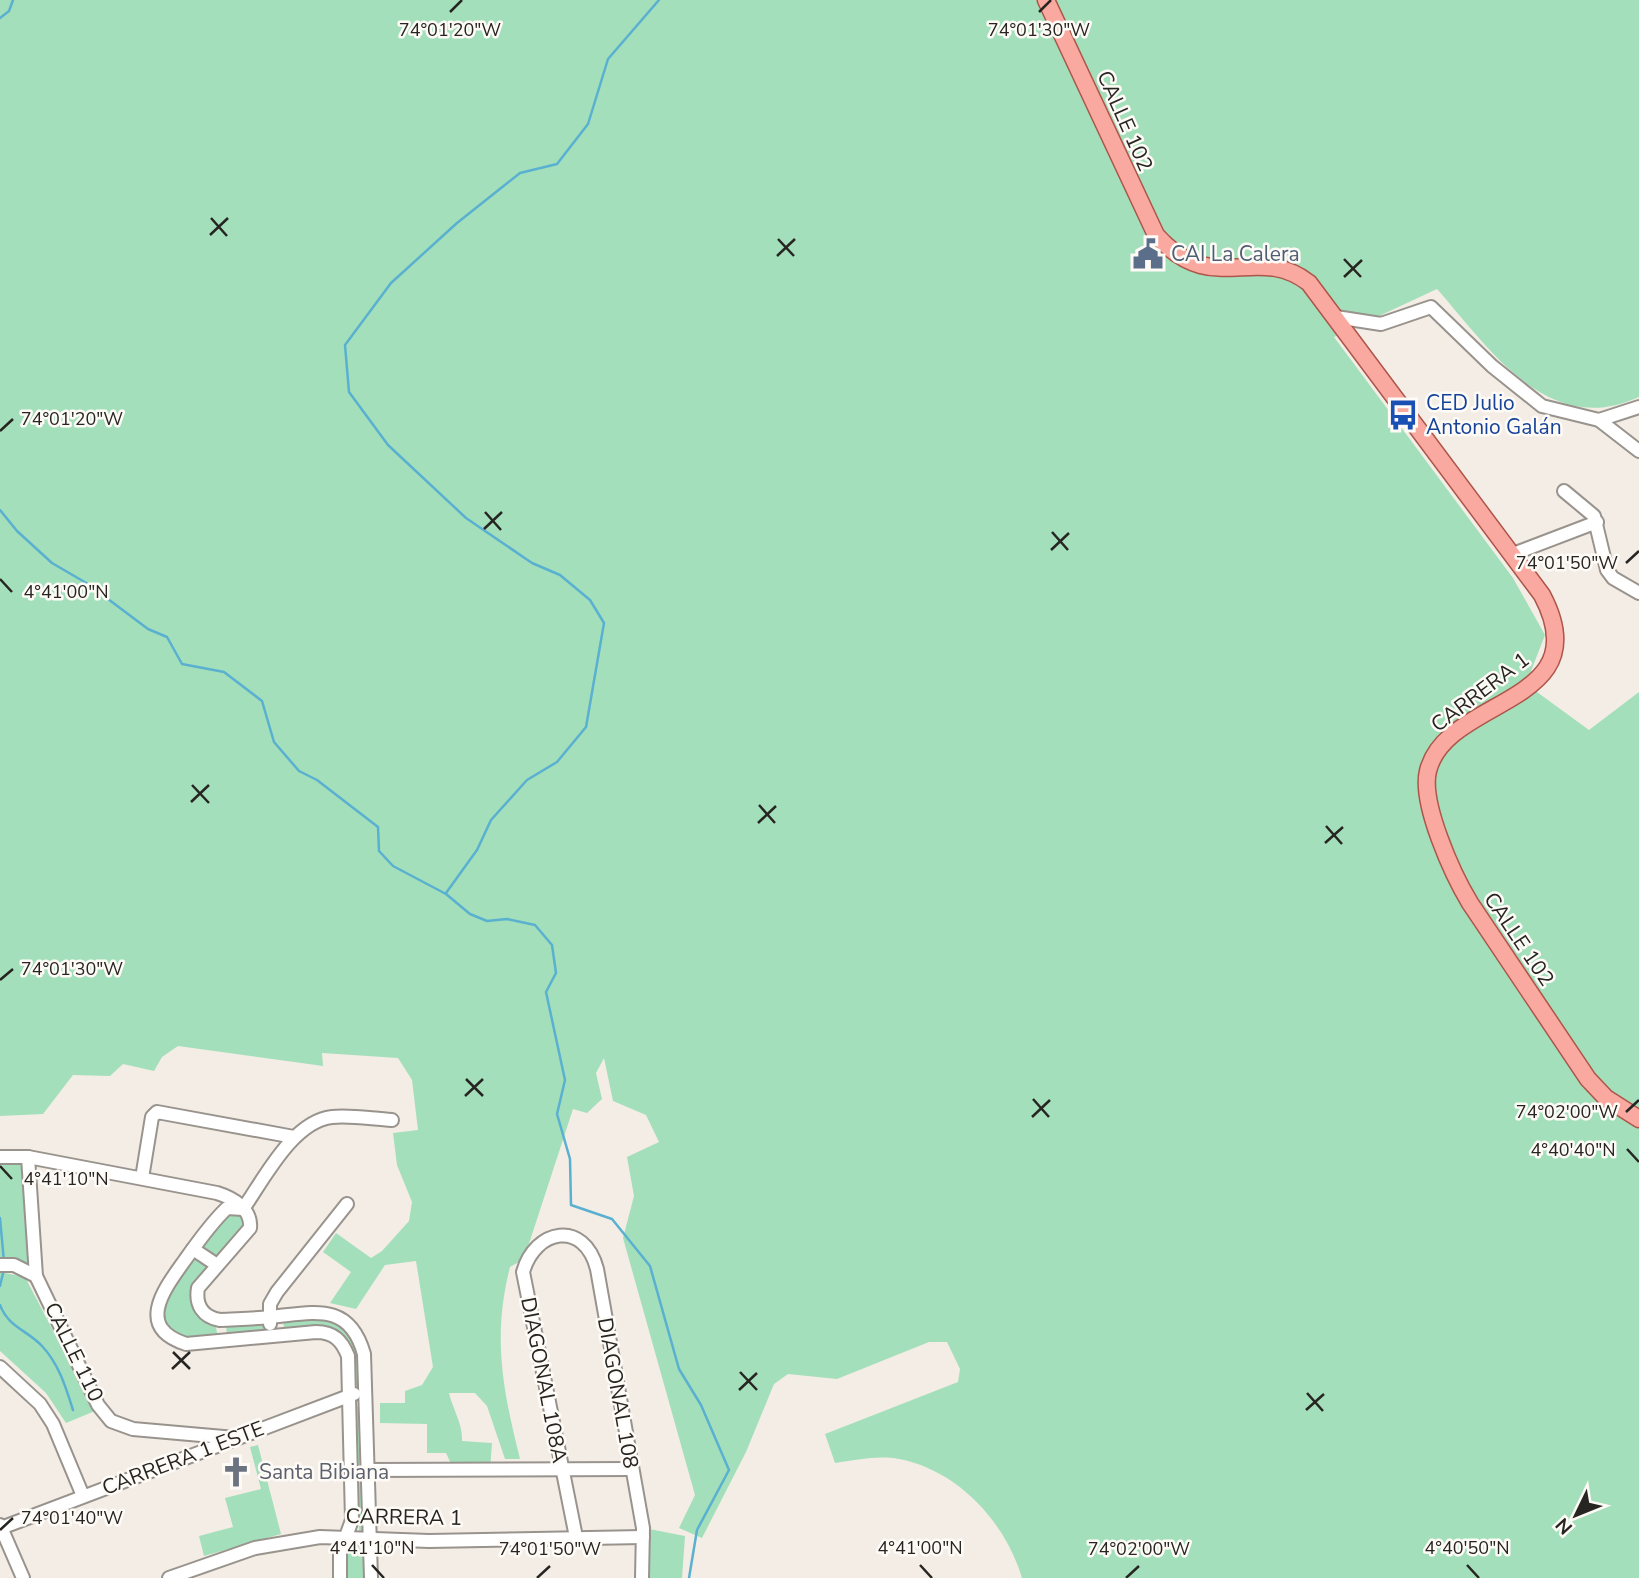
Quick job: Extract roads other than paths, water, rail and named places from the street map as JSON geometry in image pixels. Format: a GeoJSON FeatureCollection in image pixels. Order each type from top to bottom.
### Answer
{"type":"FeatureCollection","features":[{"type":"Feature","properties":{"kind":"main road","name":"CALLE 102"},"geometry":{"type":"LineString","coordinates":[[1046,0],[1149,224],[1174,253],[1205,268],[1269,267],[1292,272],[1315,289],[1336,317]]}},
{"type":"Feature","properties":{"kind":"main road"},"geometry":{"type":"LineString","coordinates":[[1336,317],[1513,554]]}},
{"type":"Feature","properties":{"kind":"main road","name":"CARRERA 1"},"geometry":{"type":"LineString","coordinates":[[1431,763],[1452,736],[1535,681],[1553,654],[1555,631],[1549,608],[1513,554]]}},
{"type":"Feature","properties":{"kind":"main road","name":"CALLE 102"},"geometry":{"type":"LineString","coordinates":[[1431,763],[1428,794],[1461,889],[1581,1069],[1598,1089],[1633,1115]]}},
{"type":"Feature","properties":{"kind":"street"},"geometry":{"type":"LineString","coordinates":[[1336,317],[1381,324],[1431,307],[1492,366],[1542,406],[1599,420],[1639,452]]}},
{"type":"Feature","properties":{"kind":"street"},"geometry":{"type":"LineString","coordinates":[[1599,420],[1639,407]]}},
{"type":"Feature","properties":{"kind":"street"},"geometry":{"type":"LineString","coordinates":[[1564,491],[1589,510],[1597,522],[1607,570],[1613,578],[1639,593]]}},
{"type":"Feature","properties":{"kind":"street"},"geometry":{"type":"LineString","coordinates":[[1513,554],[1597,522]]}},
{"type":"Feature","properties":{"kind":"street"},"geometry":{"type":"LineString","coordinates":[[142,1178],[154,1114],[161,1112],[294,1137]]}},
{"type":"Feature","properties":{"kind":"street"},"geometry":{"type":"LineString","coordinates":[[243,1209],[294,1137],[310,1124],[334,1116],[392,1120]]}},
{"type":"Feature","properties":{"kind":"street"},"geometry":{"type":"LineString","coordinates":[[0,1157],[28,1157],[217,1193],[234,1200],[248,1214],[250,1228],[198,1288],[197,1301],[205,1314],[220,1320],[318,1311],[336,1315],[349,1324],[359,1337],[364,1354],[371,1578]]}},
{"type":"Feature","properties":{"kind":"street","name":"CALLE 110"},"geometry":{"type":"LineString","coordinates":[[28,1157],[36,1276],[98,1405],[111,1421],[133,1429],[235,1438]]}},
{"type":"Feature","properties":{"kind":"street"},"geometry":{"type":"LineString","coordinates":[[272,1336],[268,1317],[277,1292],[347,1204]]}},
{"type":"Feature","properties":{"kind":"street"},"geometry":{"type":"LineString","coordinates":[[243,1209],[227,1208],[193,1249],[161,1294],[157,1316],[166,1334],[186,1344],[316,1332],[336,1337],[348,1356],[352,1520],[340,1553],[340,1578]]}},
{"type":"Feature","properties":{"kind":"street","name":"DIAGONAL 108"},"geometry":{"type":"LineString","coordinates":[[555,1236],[570,1234],[581,1239],[592,1251],[643,1537],[642,1578]]}},
{"type":"Feature","properties":{"kind":"street","name":"DIAGONAL 108A"},"geometry":{"type":"LineString","coordinates":[[555,1236],[531,1255],[523,1272],[576,1537]]}},
{"type":"Feature","properties":{"kind":"street"},"geometry":{"type":"LineString","coordinates":[[193,1249],[217,1265]]}},
{"type":"Feature","properties":{"kind":"street"},"geometry":{"type":"LineString","coordinates":[[0,1265],[14,1265],[36,1276]]}},
{"type":"Feature","properties":{"kind":"street"},"geometry":{"type":"LineString","coordinates":[[220,1320],[222,1340]]}},
{"type":"Feature","properties":{"kind":"street"},"geometry":{"type":"LineString","coordinates":[[0,1367],[40,1404],[47,1414],[83,1496]]}},
{"type":"Feature","properties":{"kind":"street","name":"CARRERA 1 ESTE"},"geometry":{"type":"LineString","coordinates":[[1,1526],[349,1394],[365,1394]]}},
{"type":"Feature","properties":{"kind":"street"},"geometry":{"type":"LineString","coordinates":[[368,1471],[631,1469]]}},
{"type":"Feature","properties":{"kind":"street"},"geometry":{"type":"LineString","coordinates":[[1,1526],[23,1578]]}},
{"type":"Feature","properties":{"kind":"street","name":"CARRERA 1"},"geometry":{"type":"LineString","coordinates":[[169,1578],[223,1557],[267,1545],[320,1537],[429,1541],[643,1537]]}},
{"type":"Feature","properties":{"kind":"waterway"},"geometry":{"type":"LineString","coordinates":[[0,18],[9,11],[13,0]]}},
{"type":"Feature","properties":{"kind":"waterway"},"geometry":{"type":"LineString","coordinates":[[446,893],[477,850],[491,820],[527,780],[557,762],[586,727],[604,623],[590,600],[560,575],[532,563],[466,518],[388,445],[349,392],[345,345],[391,283],[457,223],[520,173],[557,164],[588,124],[608,59],[659,0]]}},
{"type":"Feature","properties":{"kind":"waterway"},"geometry":{"type":"LineString","coordinates":[[0,510],[17,531],[52,563],[88,584],[148,629],[167,637],[182,664],[224,672],[262,701],[274,742],[299,771],[317,780],[378,827],[379,851],[393,866],[446,894],[470,914],[487,921],[507,919],[535,925],[552,945],[556,973],[546,992],[565,1080],[557,1114],[570,1159],[571,1205],[612,1219],[650,1266],[679,1369],[701,1405],[729,1470],[697,1530],[689,1578]]}},
{"type":"Feature","properties":{"kind":"waterway"},"geometry":{"type":"LineString","coordinates":[[0,1218],[4,1262]]}},
{"type":"Feature","properties":{"kind":"waterway"},"geometry":{"type":"LineString","coordinates":[[0,1286],[4,1269]]}},
{"type":"Feature","properties":{"kind":"waterway"},"geometry":{"type":"LineString","coordinates":[[0,1305],[8,1318],[36,1341],[53,1360],[73,1410]]}},
{"type":"Feature","properties":{"kind":"place","name":"CAI La Calera"},"geometry":{"type":"Point","coordinates":[1148,254]}},
{"type":"Feature","properties":{"kind":"place","name":"CED Julio Antonio Galán"},"geometry":{"type":"Point","coordinates":[1403,415]}},
{"type":"Feature","properties":{"kind":"place","name":"Santa Bibiana"},"geometry":{"type":"Point","coordinates":[236,1472]}}]}
